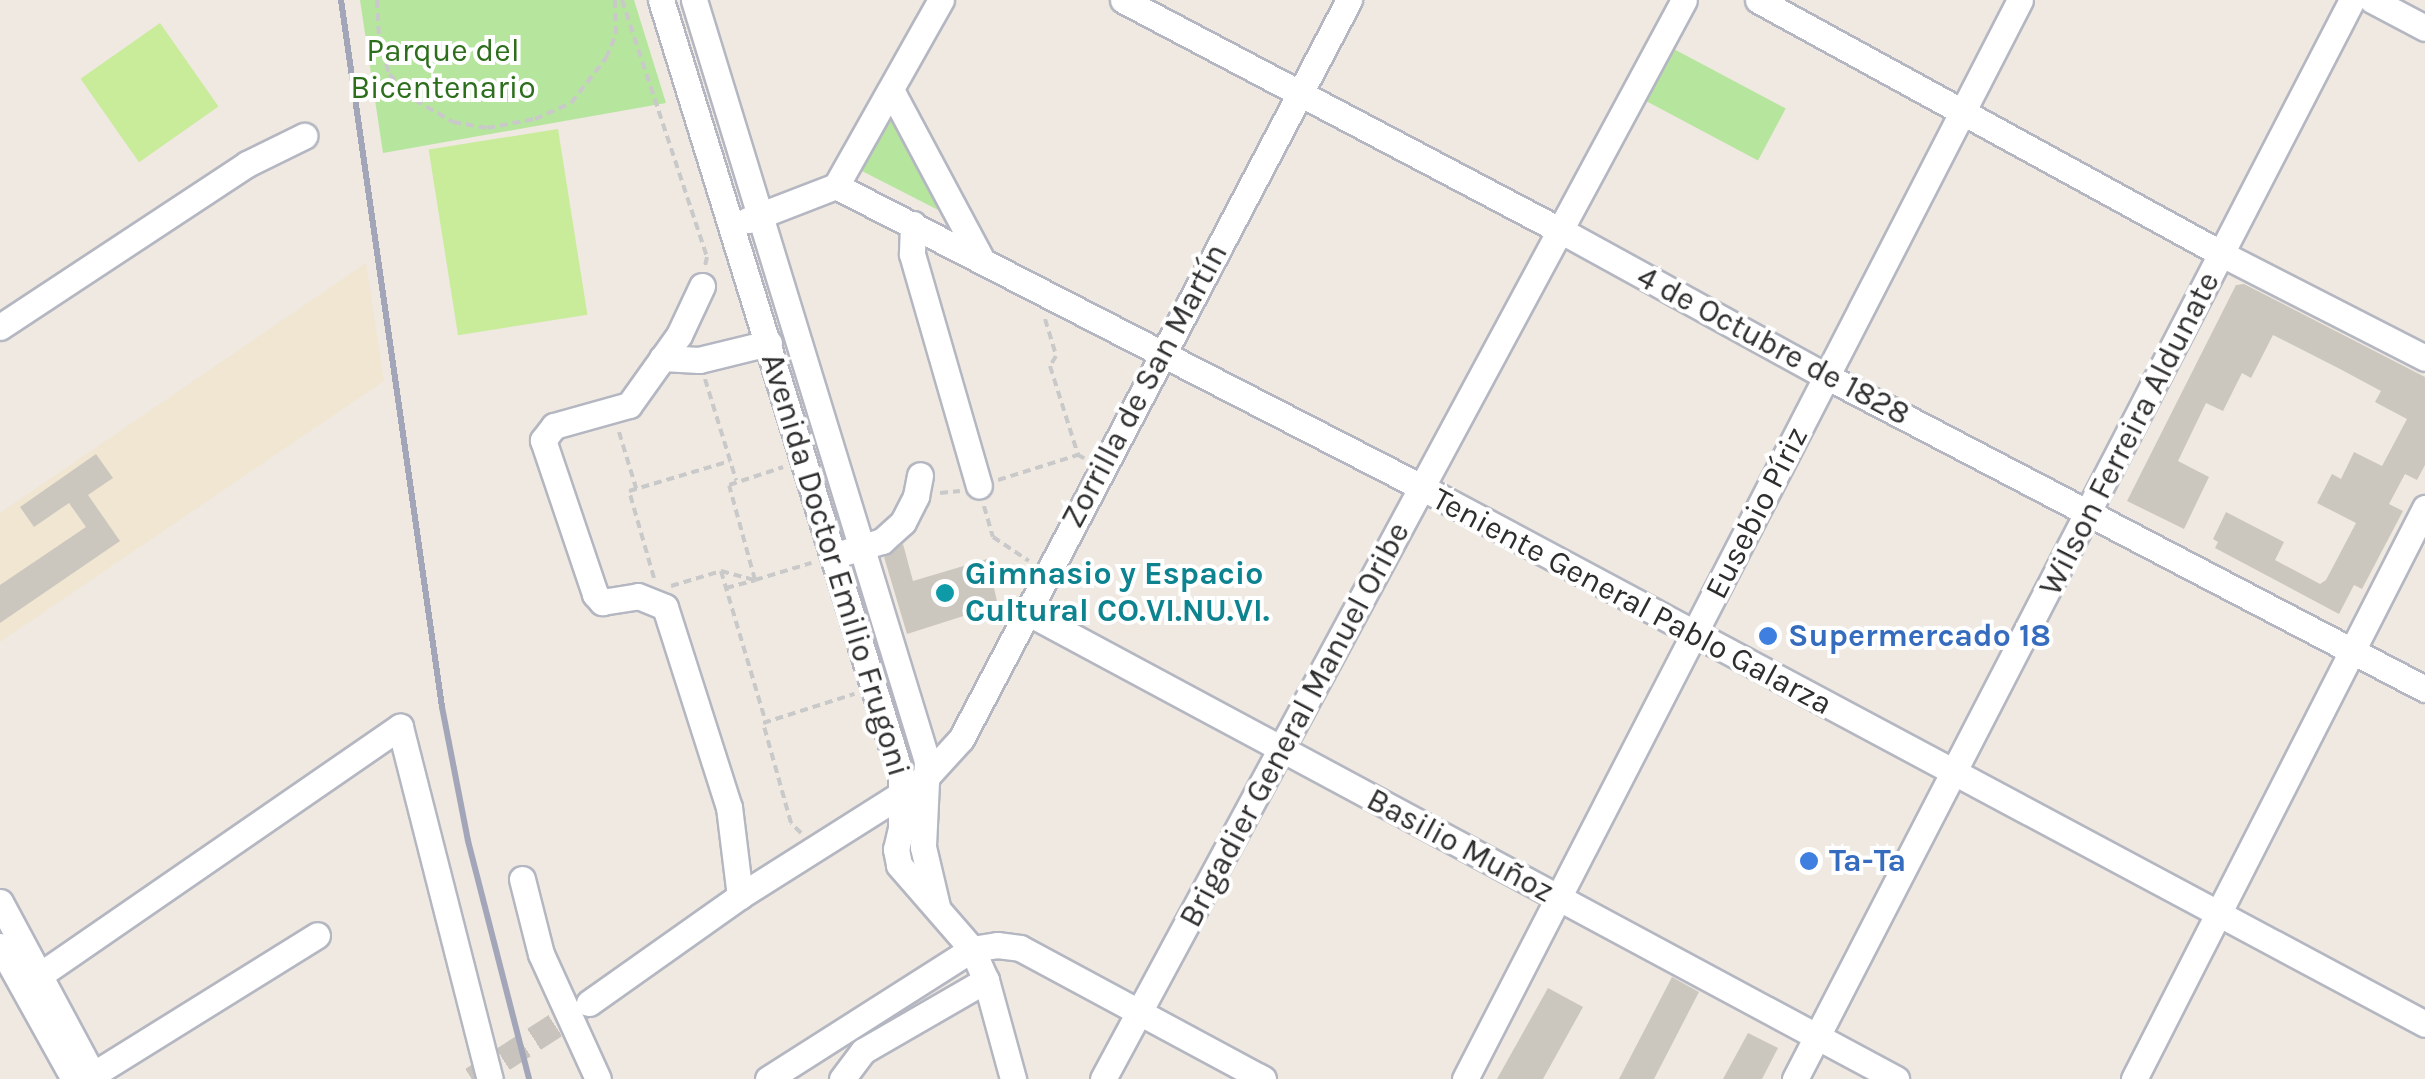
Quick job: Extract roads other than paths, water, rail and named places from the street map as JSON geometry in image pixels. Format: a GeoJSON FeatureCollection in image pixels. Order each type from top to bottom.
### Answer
{"type":"FeatureCollection","features":[{"type":"Feature","properties":{"kind":"street","name":"Avenida Doctor Emilio Frugoni"},"geometry":{"type":"LineString","coordinates":[[661,0],[806,460],[848,552],[930,774],[923,846],[937,906]]}},
{"type":"Feature","properties":{"kind":"street","name":"Avenida Doctor Emilio Frugoni"},"geometry":{"type":"LineString","coordinates":[[694,0],[763,216],[848,552],[876,688],[903,792],[899,865],[916,891],[937,906]]}},
{"type":"Feature","properties":{"kind":"street"},"geometry":{"type":"LineString","coordinates":[[733,224],[836,186],[941,0]]}},
{"type":"Feature","properties":{"kind":"street","name":"4 de Octubre de 1828"},"geometry":{"type":"LineString","coordinates":[[1123,0],[1560,230],[1826,376],[2425,689]]}},
{"type":"Feature","properties":{"kind":"street","name":"Zorrilla de San Martín"},"geometry":{"type":"LineString","coordinates":[[589,1003],[740,896],[930,774],[961,738],[1349,0]]}},
{"type":"Feature","properties":{"kind":"street","name":"Brigadier General Manuel Oribe"},"geometry":{"type":"LineString","coordinates":[[1103,1079],[1684,0]]}},
{"type":"Feature","properties":{"kind":"street"},"geometry":{"type":"LineString","coordinates":[[1758,0],[2222,254],[2425,358]]}},
{"type":"Feature","properties":{"kind":"street","name":"Eusebio Píriz"},"geometry":{"type":"LineString","coordinates":[[1465,1079],[2020,0]]}},
{"type":"Feature","properties":{"kind":"street","name":"Wilson Ferreira Aldunate"},"geometry":{"type":"LineString","coordinates":[[1795,1079],[2352,0]]}},
{"type":"Feature","properties":{"kind":"street"},"geometry":{"type":"LineString","coordinates":[[2372,0],[2425,28]]}},
{"type":"Feature","properties":{"kind":"street"},"geometry":{"type":"LineString","coordinates":[[891,90],[980,258]]}},
{"type":"Feature","properties":{"kind":"street"},"geometry":{"type":"LineString","coordinates":[[0,327],[247,164],[304,136]]}},
{"type":"Feature","properties":{"kind":"street","name":"Teniente General Pablo Galarza"},"geometry":{"type":"LineString","coordinates":[[836,186],[1423,488],[1953,775],[2425,1024]]}},
{"type":"Feature","properties":{"kind":"street"},"geometry":{"type":"LineString","coordinates":[[913,224],[912,254],[979,486]]}},
{"type":"Feature","properties":{"kind":"street"},"geometry":{"type":"LineString","coordinates":[[702,286],[662,358],[629,405],[613,413],[554,426],[544,440],[546,457],[556,468],[594,594],[602,602],[638,596],[665,607],[730,808],[740,896]]}},
{"type":"Feature","properties":{"kind":"street"},"geometry":{"type":"LineString","coordinates":[[662,358],[699,360],[769,343]]}},
{"type":"Feature","properties":{"kind":"street"},"geometry":{"type":"LineString","coordinates":[[848,552],[882,541],[903,522],[916,496],[920,476]]}},
{"type":"Feature","properties":{"kind":"street"},"geometry":{"type":"LineString","coordinates":[[2134,1079],[2425,508]]}},
{"type":"Feature","properties":{"kind":"street","name":"Basilio Muñoz"},"geometry":{"type":"LineString","coordinates":[[1025,611],[1896,1079]]}},
{"type":"Feature","properties":{"kind":"street"},"geometry":{"type":"LineString","coordinates":[[32,981],[400,727],[490,1079]]}},
{"type":"Feature","properties":{"kind":"street"},"geometry":{"type":"LineString","coordinates":[[846,828],[873,825],[898,842]]}},
{"type":"Feature","properties":{"kind":"street"},"geometry":{"type":"LineString","coordinates":[[522,880],[541,954],[598,1079]]}},
{"type":"Feature","properties":{"kind":"street"},"geometry":{"type":"LineString","coordinates":[[0,902],[32,981],[87,1078],[317,935]]}},
{"type":"Feature","properties":{"kind":"street"},"geometry":{"type":"LineString","coordinates":[[937,906],[972,950],[986,980],[1013,1079]]}},
{"type":"Feature","properties":{"kind":"street"},"geometry":{"type":"LineString","coordinates":[[768,1079],[972,950],[997,945],[1020,948],[1263,1079]]}},
{"type":"Feature","properties":{"kind":"street"},"geometry":{"type":"LineString","coordinates":[[0,946],[32,981]]}},
{"type":"Feature","properties":{"kind":"street"},"geometry":{"type":"LineString","coordinates":[[842,1079],[863,1051],[986,980]]}},
{"type":"Feature","properties":{"kind":"tunnel"},"geometry":{"type":"LineString","coordinates":[[472,1079],[585,1006]]}},
{"type":"Feature","properties":{"kind":"railway"},"geometry":{"type":"LineString","coordinates":[[341,0],[442,707],[468,841],[529,1079]]}},
{"type":"Feature","properties":{"kind":"place","name":"Gimnasio y Espacio Cultural CO.VI.NU.VI."},"geometry":{"type":"Point","coordinates":[945,593]}},
{"type":"Feature","properties":{"kind":"place","name":"Supermercado 18"},"geometry":{"type":"Point","coordinates":[1768,636]}},
{"type":"Feature","properties":{"kind":"place","name":"Ta-Ta"},"geometry":{"type":"Point","coordinates":[1809,861]}},
{"type":"Feature","properties":{"kind":"park label","name":"Parque del Bicentenario"},"geometry":{"type":"Point","coordinates":[443,70]}}]}
